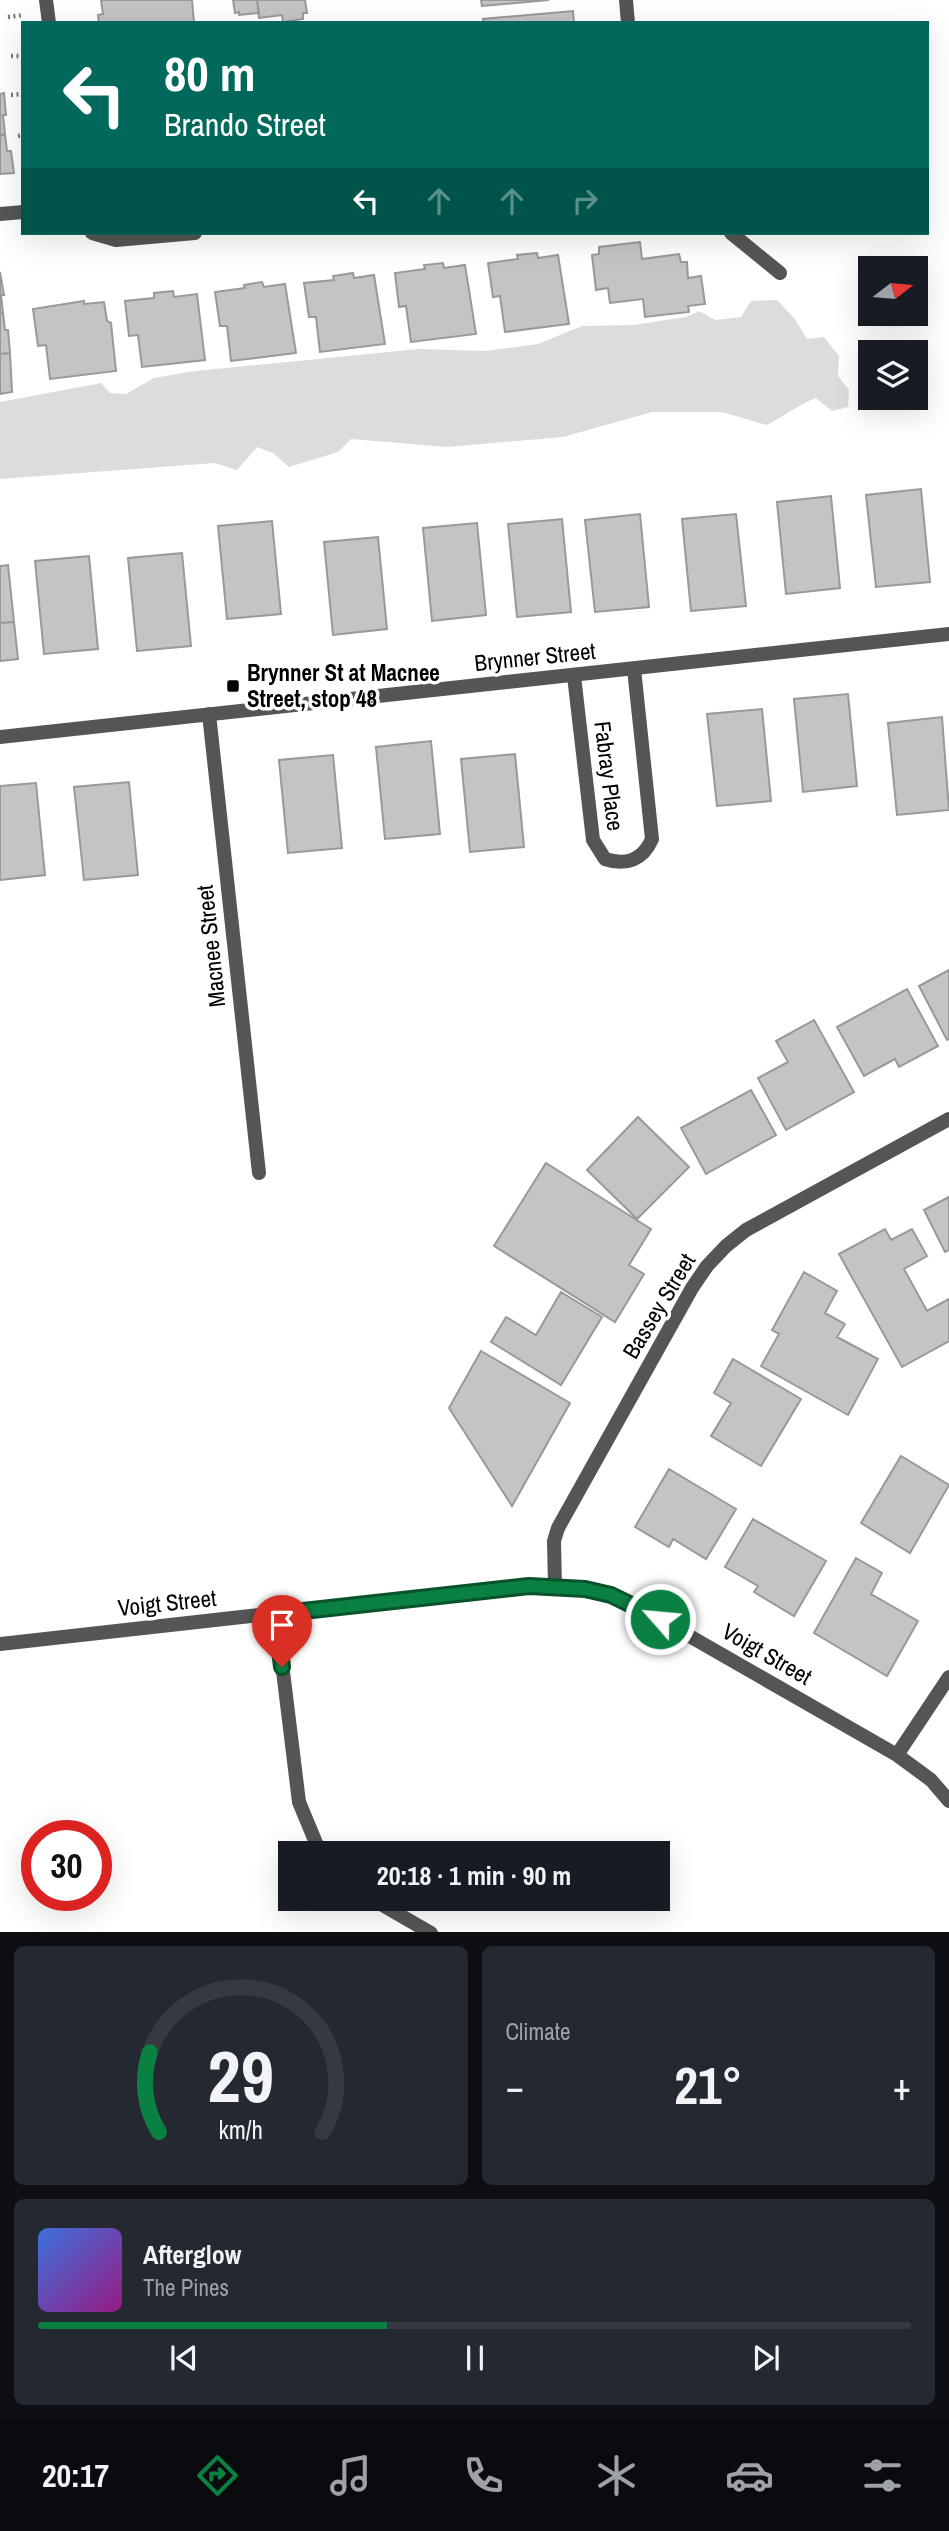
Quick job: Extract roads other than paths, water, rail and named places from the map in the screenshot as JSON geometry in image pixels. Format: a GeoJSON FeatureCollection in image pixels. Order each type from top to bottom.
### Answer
{"type":"FeatureCollection","features":[{"type":"Feature","properties":{"kind":"street"},"geometry":{"type":"LineString","coordinates":[[47,0],[49,21]]}},
{"type":"Feature","properties":{"kind":"street"},"geometry":{"type":"LineString","coordinates":[[626,0],[628,21]]}},
{"type":"Feature","properties":{"kind":"street"},"geometry":{"type":"LineString","coordinates":[[0,214],[21,212]]}},
{"type":"Feature","properties":{"kind":"street"},"geometry":{"type":"LineString","coordinates":[[99,235],[116,240],[172,235]]}},
{"type":"Feature","properties":{"kind":"street"},"geometry":{"type":"LineString","coordinates":[[734,235],[780,272]]}},
{"type":"Feature","properties":{"kind":"street","name":"Brynner Street"},"geometry":{"type":"LineString","coordinates":[[0,737],[949,634]]}},
{"type":"Feature","properties":{"kind":"street","name":"Fabray Place"},"geometry":{"type":"LineString","coordinates":[[574,676],[593,840],[606,859],[624,863],[641,856],[652,839],[634,669]]}},
{"type":"Feature","properties":{"kind":"street","name":"Macnee Street"},"geometry":{"type":"LineString","coordinates":[[209,714],[259,1173]]}},
{"type":"Feature","properties":{"kind":"street","name":"Bassey Street"},"geometry":{"type":"LineString","coordinates":[[555,1587],[554,1541],[558,1528],[686,1298],[707,1266],[726,1246],[769,1216],[949,1119]]}},
{"type":"Feature","properties":{"kind":"street","name":"Voigt Street"},"geometry":{"type":"LineString","coordinates":[[0,1644],[500,1588],[585,1589],[611,1595],[644,1610],[897,1755],[931,1780],[949,1801]]}},
{"type":"Feature","properties":{"kind":"street"},"geometry":{"type":"LineString","coordinates":[[276,1614],[299,1802],[315,1841]]}},
{"type":"Feature","properties":{"kind":"street"},"geometry":{"type":"LineString","coordinates":[[897,1755],[949,1677]]}},
{"type":"Feature","properties":{"kind":"street"},"geometry":{"type":"LineString","coordinates":[[393,1911],[429,1932]]}},
{"type":"Feature","properties":{"kind":"place","name":"Brynner St at Macnee Street, stop 48"},"geometry":{"type":"Point","coordinates":[233,686]}}]}
